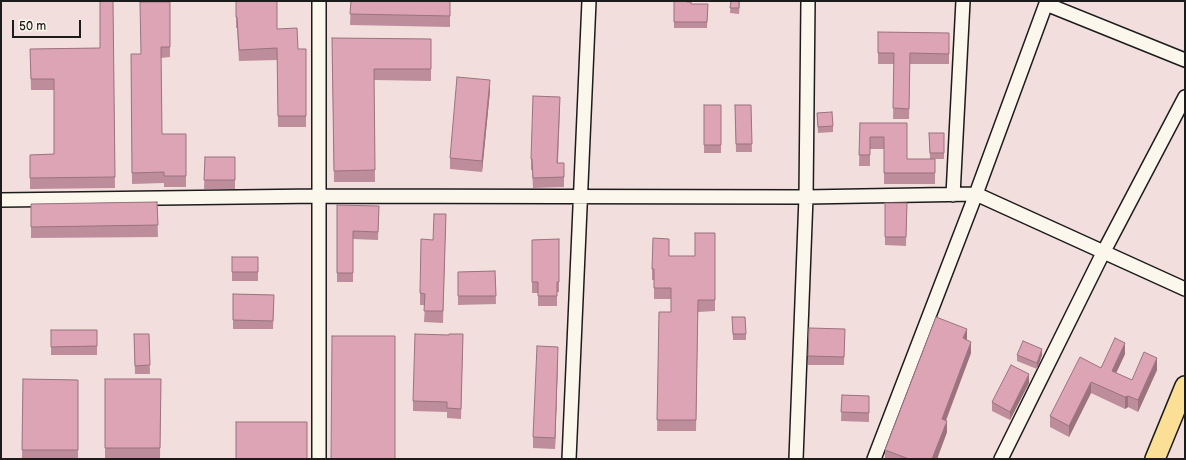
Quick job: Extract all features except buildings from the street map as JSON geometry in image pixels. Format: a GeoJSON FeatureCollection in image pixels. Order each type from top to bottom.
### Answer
{"type":"FeatureCollection","features":[{"type":"Feature","properties":{"kind":"highway"},"geometry":{"type":"LineString","coordinates":[[1155,459],[1185,386]]}},
{"type":"Feature","properties":{"kind":"street"},"geometry":{"type":"LineString","coordinates":[[319,1],[319,459]]}},
{"type":"Feature","properties":{"kind":"street"},"geometry":{"type":"LineString","coordinates":[[569,459],[589,1]]}},
{"type":"Feature","properties":{"kind":"street"},"geometry":{"type":"LineString","coordinates":[[796,459],[806,197],[808,1]]}},
{"type":"Feature","properties":{"kind":"street"},"geometry":{"type":"LineString","coordinates":[[953,194],[963,1]]}},
{"type":"Feature","properties":{"kind":"street"},"geometry":{"type":"LineString","coordinates":[[874,459],[976,194],[1046,3],[1185,60]]}},
{"type":"Feature","properties":{"kind":"street"},"geometry":{"type":"LineString","coordinates":[[1001,459],[1103,253],[1185,97]]}},
{"type":"Feature","properties":{"kind":"street"},"geometry":{"type":"LineString","coordinates":[[1,200],[319,196],[806,197],[976,194],[1185,289]]}}]}
